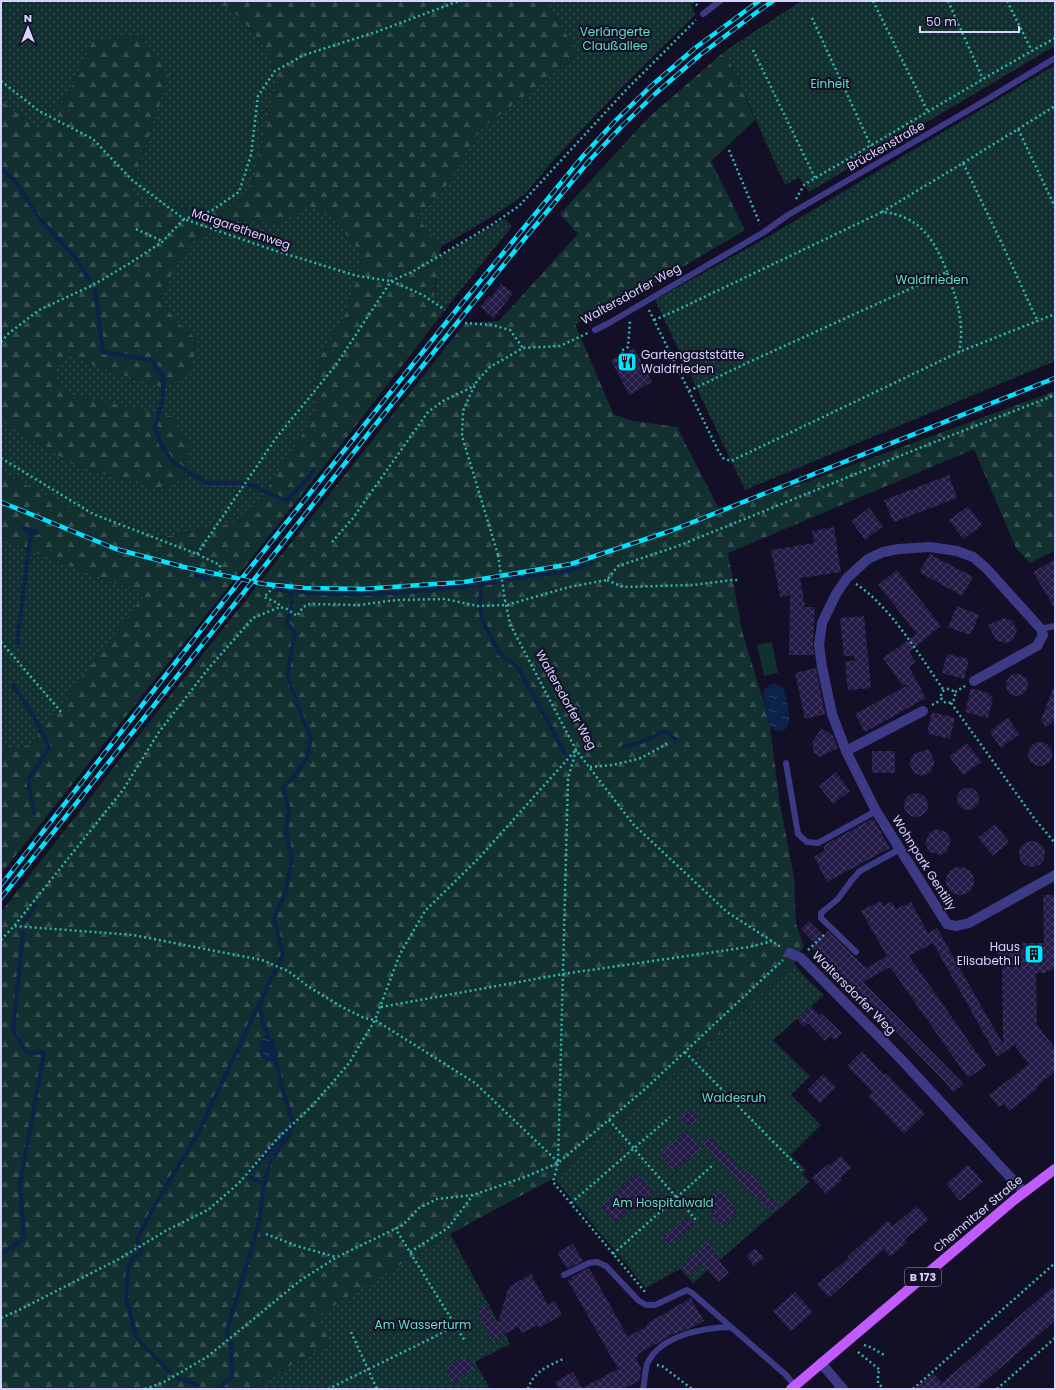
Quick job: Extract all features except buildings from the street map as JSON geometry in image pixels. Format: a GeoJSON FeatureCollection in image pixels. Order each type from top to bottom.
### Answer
{"type":"FeatureCollection","features":[{"type":"Feature","properties":{"kind":"main road","name":"Chemnitzer Straße"},"geometry":{"type":"LineString","coordinates":[[793,1387],[1024,1192],[1055,1168]]}},
{"type":"Feature","properties":{"kind":"street","name":"Wohnpark Gentilly"},"geometry":{"type":"LineString","coordinates":[[1041,629],[986,568],[973,556],[957,551],[930,547],[898,549],[883,552],[868,559],[847,578],[836,594],[822,623],[819,645],[832,714],[846,751],[876,811],[947,924],[956,926],[968,923],[1055,874]]}},
{"type":"Feature","properties":{"kind":"street"},"geometry":{"type":"LineString","coordinates":[[974,681],[1037,646],[1043,635],[1041,629]]}},
{"type":"Feature","properties":{"kind":"street"},"geometry":{"type":"LineString","coordinates":[[846,751],[923,711]]}},
{"type":"Feature","properties":{"kind":"street","name":"Waltersdorfer Weg"},"geometry":{"type":"LineString","coordinates":[[790,953],[801,958],[898,1056],[1024,1192]]}},
{"type":"Feature","properties":{"kind":"street"},"geometry":{"type":"LineString","coordinates":[[822,1363],[842,1389]]}},
{"type":"Feature","properties":{"kind":"lane"},"geometry":{"type":"LineString","coordinates":[[703,14],[720,1]]}},
{"type":"Feature","properties":{"kind":"lane","name":"Brückenstraße"},"geometry":{"type":"LineString","coordinates":[[728,252],[764,232],[788,215],[981,103],[1055,58]]}},
{"type":"Feature","properties":{"kind":"lane","name":"Waltersdorfer Weg"},"geometry":{"type":"LineString","coordinates":[[595,330],[646,302],[728,252]]}},
{"type":"Feature","properties":{"kind":"lane"},"geometry":{"type":"LineString","coordinates":[[1041,629],[1055,626]]}},
{"type":"Feature","properties":{"kind":"lane"},"geometry":{"type":"LineString","coordinates":[[786,763],[798,834],[807,842],[818,844],[876,811]]}},
{"type":"Feature","properties":{"kind":"lane"},"geometry":{"type":"LineString","coordinates":[[856,952],[821,918],[821,913],[838,899],[860,871],[900,849]]}},
{"type":"Feature","properties":{"kind":"lane"},"geometry":{"type":"LineString","coordinates":[[564,1274],[589,1263],[597,1262],[606,1266],[639,1301],[646,1305],[655,1305],[686,1290],[692,1293],[786,1375],[793,1387]]}},
{"type":"Feature","properties":{"kind":"lane"},"geometry":{"type":"LineString","coordinates":[[643,1389],[646,1378],[647,1363],[653,1354],[662,1347],[686,1334],[730,1327]]}},
{"type":"Feature","properties":{"kind":"path"},"geometry":{"type":"LineString","coordinates":[[1,80],[39,111],[93,139],[132,180],[184,219],[211,211],[239,192],[251,155],[258,96],[275,71],[304,55],[376,32],[459,1]]}},
{"type":"Feature","properties":{"kind":"path"},"geometry":{"type":"LineString","coordinates":[[873,1],[928,112]]}},
{"type":"Feature","properties":{"kind":"path"},"geometry":{"type":"LineString","coordinates":[[948,1],[983,79]]}},
{"type":"Feature","properties":{"kind":"path"},"geometry":{"type":"LineString","coordinates":[[1007,1],[1032,51]]}},
{"type":"Feature","properties":{"kind":"path"},"geometry":{"type":"LineString","coordinates":[[197,554],[276,438],[336,365],[391,281],[412,272],[490,226],[519,206],[625,91],[703,14]]}},
{"type":"Feature","properties":{"kind":"path"},"geometry":{"type":"LineString","coordinates":[[812,18],[871,146]]}},
{"type":"Feature","properties":{"kind":"path"},"geometry":{"type":"LineString","coordinates":[[788,215],[804,185],[1055,38]]}},
{"type":"Feature","properties":{"kind":"path"},"geometry":{"type":"LineString","coordinates":[[753,50],[815,178]]}},
{"type":"Feature","properties":{"kind":"path"},"geometry":{"type":"LineString","coordinates":[[654,320],[882,212],[1055,106]]}},
{"type":"Feature","properties":{"kind":"path"},"geometry":{"type":"LineString","coordinates":[[1018,129],[1055,207]]}},
{"type":"Feature","properties":{"kind":"path"},"geometry":{"type":"LineString","coordinates":[[729,150],[764,232]]}},
{"type":"Feature","properties":{"kind":"path"},"geometry":{"type":"LineString","coordinates":[[962,163],[1004,248],[1038,322]]}},
{"type":"Feature","properties":{"kind":"path"},"geometry":{"type":"LineString","coordinates":[[882,212],[896,214],[913,221],[929,237],[937,249],[947,272],[960,314],[961,333],[959,352]]}},
{"type":"Feature","properties":{"kind":"path","name":"Margarethenweg"},"geometry":{"type":"LineString","coordinates":[[1,342],[8,334],[40,310],[93,285],[162,242],[184,219],[270,249],[357,276],[391,281],[423,295],[445,310]]}},
{"type":"Feature","properties":{"kind":"path"},"geometry":{"type":"LineString","coordinates":[[136,229],[162,242]]}},
{"type":"Feature","properties":{"kind":"path"},"geometry":{"type":"LineString","coordinates":[[689,391],[947,272]]}},
{"type":"Feature","properties":{"kind":"path"},"geometry":{"type":"LineString","coordinates":[[646,302],[723,458],[731,461],[959,352],[1055,314]]}},
{"type":"Feature","properties":{"kind":"path"},"geometry":{"type":"LineString","coordinates":[[623,354],[621,351],[628,347],[630,321]]}},
{"type":"Feature","properties":{"kind":"path"},"geometry":{"type":"LineString","coordinates":[[465,323],[492,325],[510,330],[523,348]]}},
{"type":"Feature","properties":{"kind":"path","name":"Waltersdorfer Weg"},"geometry":{"type":"LineString","coordinates":[[595,330],[560,346],[523,348],[490,366],[478,381],[463,411],[462,436],[498,555],[510,624],[576,750],[634,824],[728,912],[790,953]]}},
{"type":"Feature","properties":{"kind":"path"},"geometry":{"type":"LineString","coordinates":[[332,542],[353,518],[428,412],[443,401],[470,388],[478,381]]}},
{"type":"Feature","properties":{"kind":"path"},"geometry":{"type":"LineString","coordinates":[[607,580],[618,566],[678,546],[1055,395]]}},
{"type":"Feature","properties":{"kind":"path"},"geometry":{"type":"LineString","coordinates":[[1,458],[93,514],[197,554],[220,565],[220,573]]}},
{"type":"Feature","properties":{"kind":"path"},"geometry":{"type":"LineString","coordinates":[[847,578],[866,591],[880,604],[896,623],[943,689]]}},
{"type":"Feature","properties":{"kind":"path"},"geometry":{"type":"LineString","coordinates":[[274,588],[264,597],[278,603],[280,607],[286,609],[294,615],[298,615],[303,607],[310,604],[359,605],[396,600],[445,598],[478,606],[506,605],[569,587],[607,580],[623,588],[693,585],[740,580]]}},
{"type":"Feature","properties":{"kind":"path"},"geometry":{"type":"LineString","coordinates":[[1,940],[14,926],[123,790],[159,732],[208,668],[253,618],[280,607]]}},
{"type":"Feature","properties":{"kind":"path"},"geometry":{"type":"LineString","coordinates":[[1,642],[62,713]]}},
{"type":"Feature","properties":{"kind":"path"},"geometry":{"type":"LineString","coordinates":[[943,689],[950,688],[955,692],[955,698],[951,703]]}},
{"type":"Feature","properties":{"kind":"path"},"geometry":{"type":"LineString","coordinates":[[943,689],[940,694],[941,700],[946,703],[951,703],[1034,818],[1055,843]]}},
{"type":"Feature","properties":{"kind":"path"},"geometry":{"type":"LineString","coordinates":[[589,767],[613,765],[641,758],[670,742]]}},
{"type":"Feature","properties":{"kind":"path"},"geometry":{"type":"LineString","coordinates":[[1,1318],[119,1259],[167,1230],[208,1210],[239,1183],[277,1139],[311,1107],[349,1063],[375,1020],[400,954],[425,911],[479,858],[576,750]]}},
{"type":"Feature","properties":{"kind":"path"},"geometry":{"type":"LineString","coordinates":[[576,750],[568,779],[558,1163],[553,1182],[655,1305]]}},
{"type":"Feature","properties":{"kind":"path"},"geometry":{"type":"LineString","coordinates":[[14,926],[133,935],[262,960],[288,971],[309,987],[342,1007],[364,1018],[375,1020],[475,1083],[558,1163]]}},
{"type":"Feature","properties":{"kind":"path"},"geometry":{"type":"LineString","coordinates":[[801,958],[830,928]]}},
{"type":"Feature","properties":{"kind":"path"},"geometry":{"type":"LineString","coordinates":[[380,1007],[563,974],[749,947],[772,941]]}},
{"type":"Feature","properties":{"kind":"path"},"geometry":{"type":"LineString","coordinates":[[145,1389],[164,1382],[208,1357],[301,1280],[336,1257],[403,1225],[419,1208],[437,1199],[473,1194],[524,1177],[558,1163],[644,1090],[790,953]]}},
{"type":"Feature","properties":{"kind":"path"},"geometry":{"type":"LineString","coordinates":[[685,1052],[801,1170]]}},
{"type":"Feature","properties":{"kind":"path"},"geometry":{"type":"LineString","coordinates":[[571,1203],[670,1117]]}},
{"type":"Feature","properties":{"kind":"path"},"geometry":{"type":"LineString","coordinates":[[609,1120],[697,1221]]}},
{"type":"Feature","properties":{"kind":"path"},"geometry":{"type":"LineString","coordinates":[[613,1254],[714,1164]]}},
{"type":"Feature","properties":{"kind":"path"},"geometry":{"type":"LineString","coordinates":[[410,1252],[448,1228],[473,1194]]}},
{"type":"Feature","properties":{"kind":"path"},"geometry":{"type":"LineString","coordinates":[[395,1228],[465,1341]]}},
{"type":"Feature","properties":{"kind":"path"},"geometry":{"type":"LineString","coordinates":[[266,1234],[297,1246],[336,1257]]}},
{"type":"Feature","properties":{"kind":"path"},"geometry":{"type":"LineString","coordinates":[[913,1389],[1055,1262]]}},
{"type":"Feature","properties":{"kind":"path"},"geometry":{"type":"LineString","coordinates":[[328,1389],[438,1335],[455,1325]]}},
{"type":"Feature","properties":{"kind":"path"},"geometry":{"type":"LineString","coordinates":[[350,1332],[377,1389]]}},
{"type":"Feature","properties":{"kind":"path"},"geometry":{"type":"LineString","coordinates":[[997,1389],[1055,1338]]}},
{"type":"Feature","properties":{"kind":"path"},"geometry":{"type":"LineString","coordinates":[[864,1345],[870,1346],[886,1356]]}},
{"type":"Feature","properties":{"kind":"path"},"geometry":{"type":"LineString","coordinates":[[858,1352],[880,1370],[877,1378],[881,1387],[884,1389]]}},
{"type":"Feature","properties":{"kind":"path"},"geometry":{"type":"LineString","coordinates":[[528,1389],[532,1379],[541,1370],[563,1359]]}},
{"type":"Feature","properties":{"kind":"path"},"geometry":{"type":"LineString","coordinates":[[647,1363],[662,1366],[692,1389]]}},
{"type":"Feature","properties":{"kind":"green space"},"geometry":{"type":"Polygon","coordinates":[[[1,1],[211,1],[230,8],[251,30],[272,57],[276,86],[252,186],[225,211],[183,207],[144,210],[130,192],[148,139],[93,40],[68,95],[38,130],[1,100],[1,1]]]}},
{"type":"Feature","properties":{"kind":"green space"},"geometry":{"type":"Polygon","coordinates":[[[211,1],[546,1],[578,54],[479,131],[444,189],[417,217],[441,247],[433,303],[445,310],[337,450],[1,874],[1,748],[5,749],[31,745],[145,594],[1,539],[1,471],[58,502],[158,538],[234,523],[264,494],[315,414],[320,357],[345,315],[363,255],[330,215],[310,206],[279,223],[237,220],[193,241],[176,264],[161,300],[176,321],[197,340],[191,373],[164,388],[100,368],[69,354],[53,371],[63,393],[171,416],[190,445],[186,477],[160,490],[74,465],[1,421],[1,100],[38,130],[68,95],[93,40],[141,36],[169,76],[130,192],[144,210],[183,207],[225,211],[252,186],[276,86],[272,57],[251,30],[230,8],[211,1]]]}},
{"type":"Feature","properties":{"kind":"green space","name":"Verlängerte Claußallee"},"geometry":{"type":"Polygon","coordinates":[[[546,1],[690,1],[695,15],[622,87],[552,162],[525,194],[498,213],[441,247],[417,217],[444,189],[479,131],[578,54],[546,1]]]}},
{"type":"Feature","properties":{"kind":"green space","name":"Einheit"},"geometry":{"type":"Polygon","coordinates":[[[801,1],[1055,1],[1055,46],[809,192],[799,177],[785,185],[725,51],[801,1]]]}},
{"type":"Feature","properties":{"kind":"green space"},"geometry":{"type":"Polygon","coordinates":[[[725,51],[755,120],[711,161],[745,230],[617,306],[575,324],[614,415],[634,421],[677,427],[721,513],[1055,391],[1055,550],[1030,563],[1016,548],[974,449],[728,553],[742,631],[769,720],[780,804],[794,877],[796,924],[804,946],[794,963],[721,1033],[554,1178],[450,1234],[317,1316],[331,1345],[296,1362],[255,1389],[1,1389],[1,912],[465,323],[499,321],[578,234],[560,214],[648,118],[725,51]]]}},
{"type":"Feature","properties":{"kind":"green space","name":"Waldfrieden"},"geometry":{"type":"Polygon","coordinates":[[[1055,65],[1055,361],[745,490],[655,300],[771,235],[1055,65]]]}},
{"type":"Feature","properties":{"kind":"green space"},"geometry":{"type":"Polygon","coordinates":[[[310,205],[330,215],[363,255],[345,315],[320,357],[315,414],[264,494],[234,523],[158,538],[58,502],[1,471],[1,421],[74,465],[160,490],[186,477],[171,417],[63,393],[53,371],[69,354],[100,368],[164,388],[197,340],[176,321],[161,300],[176,264],[193,241],[237,220],[279,223],[310,205]]]}},
{"type":"Feature","properties":{"kind":"green space"},"geometry":{"type":"Polygon","coordinates":[[[505,219],[512,226],[445,310],[433,303],[440,256],[505,219]]]}},
{"type":"Feature","properties":{"kind":"green space"},"geometry":{"type":"Polygon","coordinates":[[[1,539],[95,576],[146,594],[31,745],[5,749],[1,748],[1,539]]]}},
{"type":"Feature","properties":{"kind":"green space"},"geometry":{"type":"Polygon","coordinates":[[[772,642],[778,673],[764,676],[757,645],[772,642]]]}},
{"type":"Feature","properties":{"kind":"green space"},"geometry":{"type":"Polygon","coordinates":[[[794,963],[805,977],[824,995],[773,1040],[810,1076],[791,1095],[821,1125],[791,1155],[806,1170],[802,1174],[810,1182],[693,1283],[680,1269],[646,1288],[554,1178],[721,1033],[794,963]]]}},
{"type":"Feature","properties":{"kind":"green space","name":"Am Wasserturm"},"geometry":{"type":"Polygon","coordinates":[[[450,1234],[510,1344],[475,1362],[490,1389],[255,1389],[296,1362],[331,1345],[316,1316],[450,1234]]]}},
{"type":"Feature","properties":{"kind":"water"},"geometry":{"type":"Polygon","coordinates":[[[771,684],[778,685],[784,690],[788,707],[788,725],[786,729],[781,731],[774,730],[770,726],[766,714],[764,690],[771,684]]]}},
{"type":"Feature","properties":{"kind":"water"},"geometry":{"type":"Polygon","coordinates":[[[268,1034],[273,1039],[276,1046],[278,1060],[276,1061],[267,1061],[263,1059],[260,1052],[262,1040],[268,1034]]]}},
{"type":"Feature","properties":{"kind":"waterway"},"geometry":{"type":"LineString","coordinates":[[1,168],[15,181],[39,218],[75,257],[89,280]]}},
{"type":"Feature","properties":{"kind":"waterway"},"geometry":{"type":"LineString","coordinates":[[95,290],[103,352],[151,360],[163,376],[163,399],[155,427],[161,445],[173,462],[206,483],[246,483],[287,501],[314,471]]}},
{"type":"Feature","properties":{"kind":"waterway"},"geometry":{"type":"LineString","coordinates":[[23,528],[37,533]]}},
{"type":"Feature","properties":{"kind":"waterway"},"geometry":{"type":"LineString","coordinates":[[17,643],[31,531]]}},
{"type":"Feature","properties":{"kind":"waterway"},"geometry":{"type":"LineString","coordinates":[[275,589],[332,594],[421,591],[555,573],[576,569],[591,563]]}},
{"type":"Feature","properties":{"kind":"waterway"},"geometry":{"type":"LineString","coordinates":[[196,576],[210,579]]}},
{"type":"Feature","properties":{"kind":"waterway"},"geometry":{"type":"LineString","coordinates":[[481,584],[480,609],[484,624],[500,654],[519,669],[567,757],[571,759]]}},
{"type":"Feature","properties":{"kind":"waterway"},"geometry":{"type":"LineString","coordinates":[[138,1244],[137,1240],[155,1205],[198,1133],[283,954],[274,918],[286,891],[292,858],[286,832],[289,811],[283,787],[293,778],[307,758],[311,737],[304,723],[287,674],[295,633],[287,623],[292,604],[290,591]]}},
{"type":"Feature","properties":{"kind":"waterway"},"geometry":{"type":"LineString","coordinates":[[13,685],[32,713],[49,747],[28,780],[34,813]]}},
{"type":"Feature","properties":{"kind":"waterway"},"geometry":{"type":"LineString","coordinates":[[623,747],[639,743],[665,731],[675,739]]}},
{"type":"Feature","properties":{"kind":"waterway"},"geometry":{"type":"LineString","coordinates":[[24,922],[35,905]]}},
{"type":"Feature","properties":{"kind":"waterway"},"geometry":{"type":"LineString","coordinates":[[1,1254],[24,1239],[20,1184],[44,1053],[26,1052],[13,1031],[23,932]]}},
{"type":"Feature","properties":{"kind":"waterway"},"geometry":{"type":"LineString","coordinates":[[260,1006],[263,1023],[268,1034]]}},
{"type":"Feature","properties":{"kind":"waterway"},"geometry":{"type":"LineString","coordinates":[[276,1061],[293,1123]]}},
{"type":"Feature","properties":{"kind":"waterway"},"geometry":{"type":"LineString","coordinates":[[227,1336],[228,1327],[259,1223],[264,1184],[270,1162],[290,1134],[291,1127],[294,1125]]}},
{"type":"Feature","properties":{"kind":"waterway"},"geometry":{"type":"LineString","coordinates":[[264,1184],[249,1177],[248,1174],[291,1128]]}},
{"type":"Feature","properties":{"kind":"waterway"},"geometry":{"type":"LineString","coordinates":[[140,1249],[141,1253],[133,1258],[128,1268],[126,1297],[136,1337],[170,1373]]}},
{"type":"Feature","properties":{"kind":"waterway"},"geometry":{"type":"LineString","coordinates":[[218,1389],[232,1377],[231,1343]]}},
{"type":"Feature","properties":{"kind":"waterway"},"geometry":{"type":"LineString","coordinates":[[178,1378],[197,1385]]}},
{"type":"Feature","properties":{"kind":"railway"},"geometry":{"type":"LineString","coordinates":[[1,885],[223,602],[453,314],[583,156],[615,121],[650,87],[695,48],[759,1]]}},
{"type":"Feature","properties":{"kind":"railway"},"geometry":{"type":"LineString","coordinates":[[1,898],[368,434],[589,161],[656,93],[700,55],[773,1]]}},
{"type":"Feature","properties":{"kind":"railway"},"geometry":{"type":"LineString","coordinates":[[1,502],[116,549],[184,567],[264,584],[305,588],[363,589],[464,582],[571,564],[673,530],[1055,378]]}},
{"type":"Feature","properties":{"kind":"place","name":"Gartengaststätte Waldfrieden"},"geometry":{"type":"Point","coordinates":[627,362]}},
{"type":"Feature","properties":{"kind":"place","name":"Haus Elisabeth II"},"geometry":{"type":"Point","coordinates":[1034,954]}},
{"type":"Feature","properties":{"kind":"park label","name":"Waldesruh"},"geometry":{"type":"Point","coordinates":[734,1098]}},
{"type":"Feature","properties":{"kind":"park label","name":"Am Hospitalwald"},"geometry":{"type":"Point","coordinates":[663,1203]}}]}
